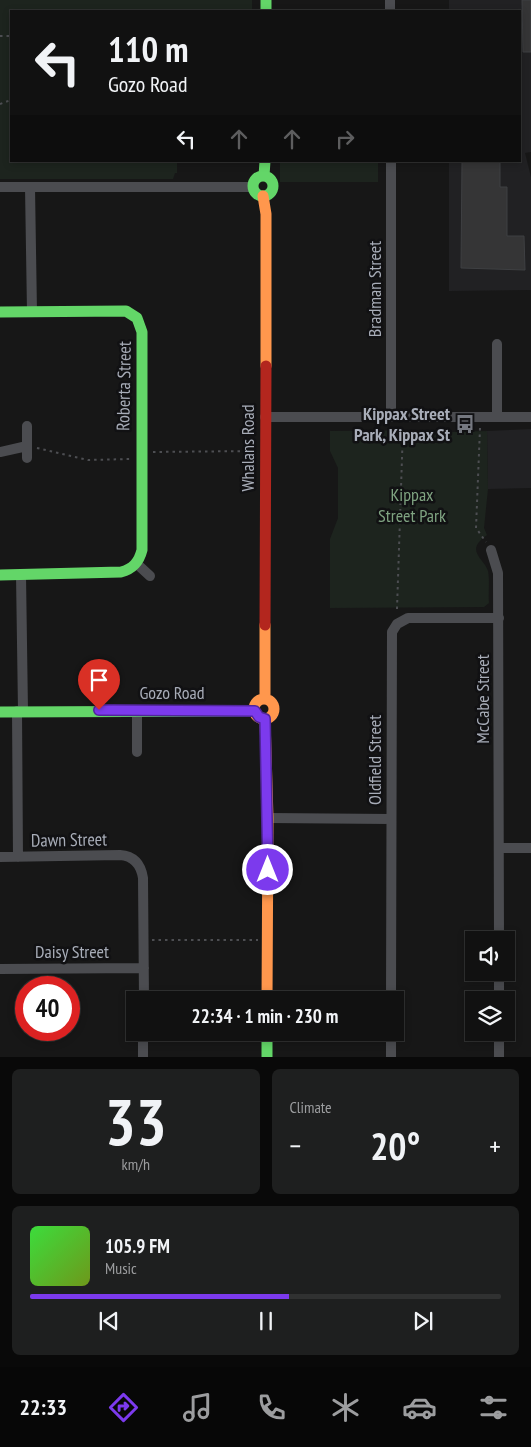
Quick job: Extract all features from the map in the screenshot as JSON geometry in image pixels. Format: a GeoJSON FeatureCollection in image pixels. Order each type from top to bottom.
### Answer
{"type":"FeatureCollection","features":[{"type":"Feature","properties":{"kind":"street"},"geometry":{"type":"LineString","coordinates":[[264,176],[265,162]]}},
{"type":"Feature","properties":{"kind":"street","name":"Bradman Street"},"geometry":{"type":"LineString","coordinates":[[391,162],[391,417]]}},
{"type":"Feature","properties":{"kind":"street"},"geometry":{"type":"LineString","coordinates":[[252,187],[257,178],[264,176]]}},
{"type":"Feature","properties":{"kind":"street"},"geometry":{"type":"LineString","coordinates":[[252,187],[255,193],[263,196],[270,193],[271,181],[264,176]]}},
{"type":"Feature","properties":{"kind":"street"},"geometry":{"type":"LineString","coordinates":[[0,187],[252,187]]}},
{"type":"Feature","properties":{"kind":"street"},"geometry":{"type":"LineString","coordinates":[[30,187],[32,312]]}},
{"type":"Feature","properties":{"kind":"street","name":"Whalans Road"},"geometry":{"type":"LineString","coordinates":[[263,196],[266,214],[265,699]]}},
{"type":"Feature","properties":{"kind":"street","name":"Roberta Street"},"geometry":{"type":"LineString","coordinates":[[0,312],[120,310],[134,314],[140,321],[142,332],[142,550],[137,564]]}},
{"type":"Feature","properties":{"kind":"street"},"geometry":{"type":"LineString","coordinates":[[497,344],[497,417]]}},
{"type":"Feature","properties":{"kind":"street"},"geometry":{"type":"LineString","coordinates":[[265,417],[531,417]]}},
{"type":"Feature","properties":{"kind":"street"},"geometry":{"type":"LineString","coordinates":[[27,426],[28,458]]}},
{"type":"Feature","properties":{"kind":"street"},"geometry":{"type":"LineString","coordinates":[[0,452],[27,446]]}},
{"type":"Feature","properties":{"kind":"street","name":"McCabe Street"},"geometry":{"type":"LineString","coordinates":[[491,550],[498,573],[499,848]]}},
{"type":"Feature","properties":{"kind":"street"},"geometry":{"type":"LineString","coordinates":[[0,575],[121,572],[131,570],[137,564],[150,576]]}},
{"type":"Feature","properties":{"kind":"street"},"geometry":{"type":"LineString","coordinates":[[18,857],[21,574]]}},
{"type":"Feature","properties":{"kind":"street","name":"Oldfield Street"},"geometry":{"type":"LineString","coordinates":[[391,991],[392,638],[395,627],[404,619],[414,617],[499,618]]}},
{"type":"Feature","properties":{"kind":"street"},"geometry":{"type":"LineString","coordinates":[[265,699],[272,703],[274,709],[272,715],[265,719],[259,717],[255,711],[258,702],[265,699]]}},
{"type":"Feature","properties":{"kind":"street"},"geometry":{"type":"LineString","coordinates":[[137,710],[137,752]]}},
{"type":"Feature","properties":{"kind":"street","name":"Gozo Road"},"geometry":{"type":"LineString","coordinates":[[0,712],[255,711]]}},
{"type":"Feature","properties":{"kind":"street"},"geometry":{"type":"LineString","coordinates":[[265,719],[268,818],[267,991]]}},
{"type":"Feature","properties":{"kind":"street"},"geometry":{"type":"LineString","coordinates":[[268,818],[391,819]]}},
{"type":"Feature","properties":{"kind":"street"},"geometry":{"type":"LineString","coordinates":[[499,931],[499,848],[531,848]]}},
{"type":"Feature","properties":{"kind":"street","name":"Dawn Street"},"geometry":{"type":"LineString","coordinates":[[0,857],[124,856],[140,858],[143,878],[144,991]]}},
{"type":"Feature","properties":{"kind":"street","name":"Daisy Street"},"geometry":{"type":"LineString","coordinates":[[0,969],[144,968]]}},
{"type":"Feature","properties":{"kind":"street"},"geometry":{"type":"LineString","coordinates":[[143,1057],[144,1041]]}},
{"type":"Feature","properties":{"kind":"street"},"geometry":{"type":"LineString","coordinates":[[267,1041],[267,1057]]}},
{"type":"Feature","properties":{"kind":"street"},"geometry":{"type":"LineString","coordinates":[[390,1057],[391,1041]]}},
{"type":"Feature","properties":{"kind":"street"},"geometry":{"type":"LineString","coordinates":[[499,1041],[499,1057]]}},
{"type":"Feature","properties":{"kind":"path"},"geometry":{"type":"LineString","coordinates":[[397,609],[403,428]]}},
{"type":"Feature","properties":{"kind":"path"},"geometry":{"type":"LineString","coordinates":[[480,428],[476,528],[491,550]]}},
{"type":"Feature","properties":{"kind":"path"},"geometry":{"type":"LineString","coordinates":[[152,940],[267,940]]}},
{"type":"Feature","properties":{"kind":"shaded area"},"geometry":{"type":"Polygon","coordinates":[[[449,0],[531,0],[531,152],[525,153],[531,177],[531,290],[449,291],[449,162],[521,162],[521,10],[449,10],[449,0]]]}},
{"type":"Feature","properties":{"kind":"shaded area"},"geometry":{"type":"Polygon","coordinates":[[[531,429],[531,488],[488,489],[487,431],[531,429]]]}},
{"type":"Feature","properties":{"kind":"green space"},"geometry":{"type":"Polygon","coordinates":[[[0,0],[252,0],[252,10],[10,10],[10,162],[177,162],[177,173],[175,173],[173,179],[0,179],[0,0]]]}},
{"type":"Feature","properties":{"kind":"green space"},"geometry":{"type":"Polygon","coordinates":[[[280,162],[378,162],[378,182],[280,182],[280,162]]]}},
{"type":"Feature","properties":{"kind":"green space","name":"Kippax Street Park"},"geometry":{"type":"Polygon","coordinates":[[[449,430],[450,432],[487,431],[488,489],[484,528],[487,535],[480,541],[476,550],[488,571],[489,603],[484,607],[330,608],[330,539],[338,518],[338,468],[330,451],[330,431],[449,430]]]}},
{"type":"Feature","properties":{"kind":"building"},"geometry":{"type":"Polygon","coordinates":[[[522,0],[531,0],[531,52],[523,52],[522,0]]]}},
{"type":"Feature","properties":{"kind":"building"},"geometry":{"type":"Polygon","coordinates":[[[462,162],[500,162],[500,187],[507,187],[507,236],[524,236],[525,270],[461,268],[462,162]]]}},
{"type":"Feature","properties":{"kind":"traffic: fast"},"geometry":{"type":"LineString","coordinates":[[266,0],[266,10]]}},
{"type":"Feature","properties":{"kind":"traffic: fast"},"geometry":{"type":"LineString","coordinates":[[264,176],[265,162]]}},
{"type":"Feature","properties":{"kind":"traffic: fast"},"geometry":{"type":"LineString","coordinates":[[263,176],[270,179],[273,186],[270,193],[263,196],[256,193],[253,186],[256,179],[263,176]]}},
{"type":"Feature","properties":{"kind":"traffic: fast"},"geometry":{"type":"LineString","coordinates":[[0,312],[126,311],[137,318],[142,332],[142,550],[139,558],[132,567],[121,572],[0,575]]}},
{"type":"Feature","properties":{"kind":"traffic: fast"},"geometry":{"type":"LineString","coordinates":[[0,712],[255,711]]}},
{"type":"Feature","properties":{"kind":"traffic: fast"},"geometry":{"type":"LineString","coordinates":[[267,1041],[267,1057]]}},
{"type":"Feature","properties":{"kind":"traffic: slow"},"geometry":{"type":"LineString","coordinates":[[263,196],[266,214],[266,366]]}},
{"type":"Feature","properties":{"kind":"traffic: slow"},"geometry":{"type":"LineString","coordinates":[[265,625],[265,699]]}},
{"type":"Feature","properties":{"kind":"traffic: slow"},"geometry":{"type":"LineString","coordinates":[[264,699],[271,702],[274,709],[271,716],[264,719],[257,716],[254,709],[257,702],[264,699]]}},
{"type":"Feature","properties":{"kind":"traffic: slow"},"geometry":{"type":"LineString","coordinates":[[265,719],[268,818],[267,991]]}},
{"type":"Feature","properties":{"kind":"traffic: jam"},"geometry":{"type":"LineString","coordinates":[[265,625],[266,366]]}},
{"type":"Feature","properties":{"kind":"place","name":"Kippax Street Park, Kippax St"},"geometry":{"type":"Point","coordinates":[465,424]}},
{"type":"Feature","properties":{"kind":"route"},"geometry":{"type":"LineString","coordinates":[[99,710],[255,711],[259,717],[265,719],[268,870]]}}]}
